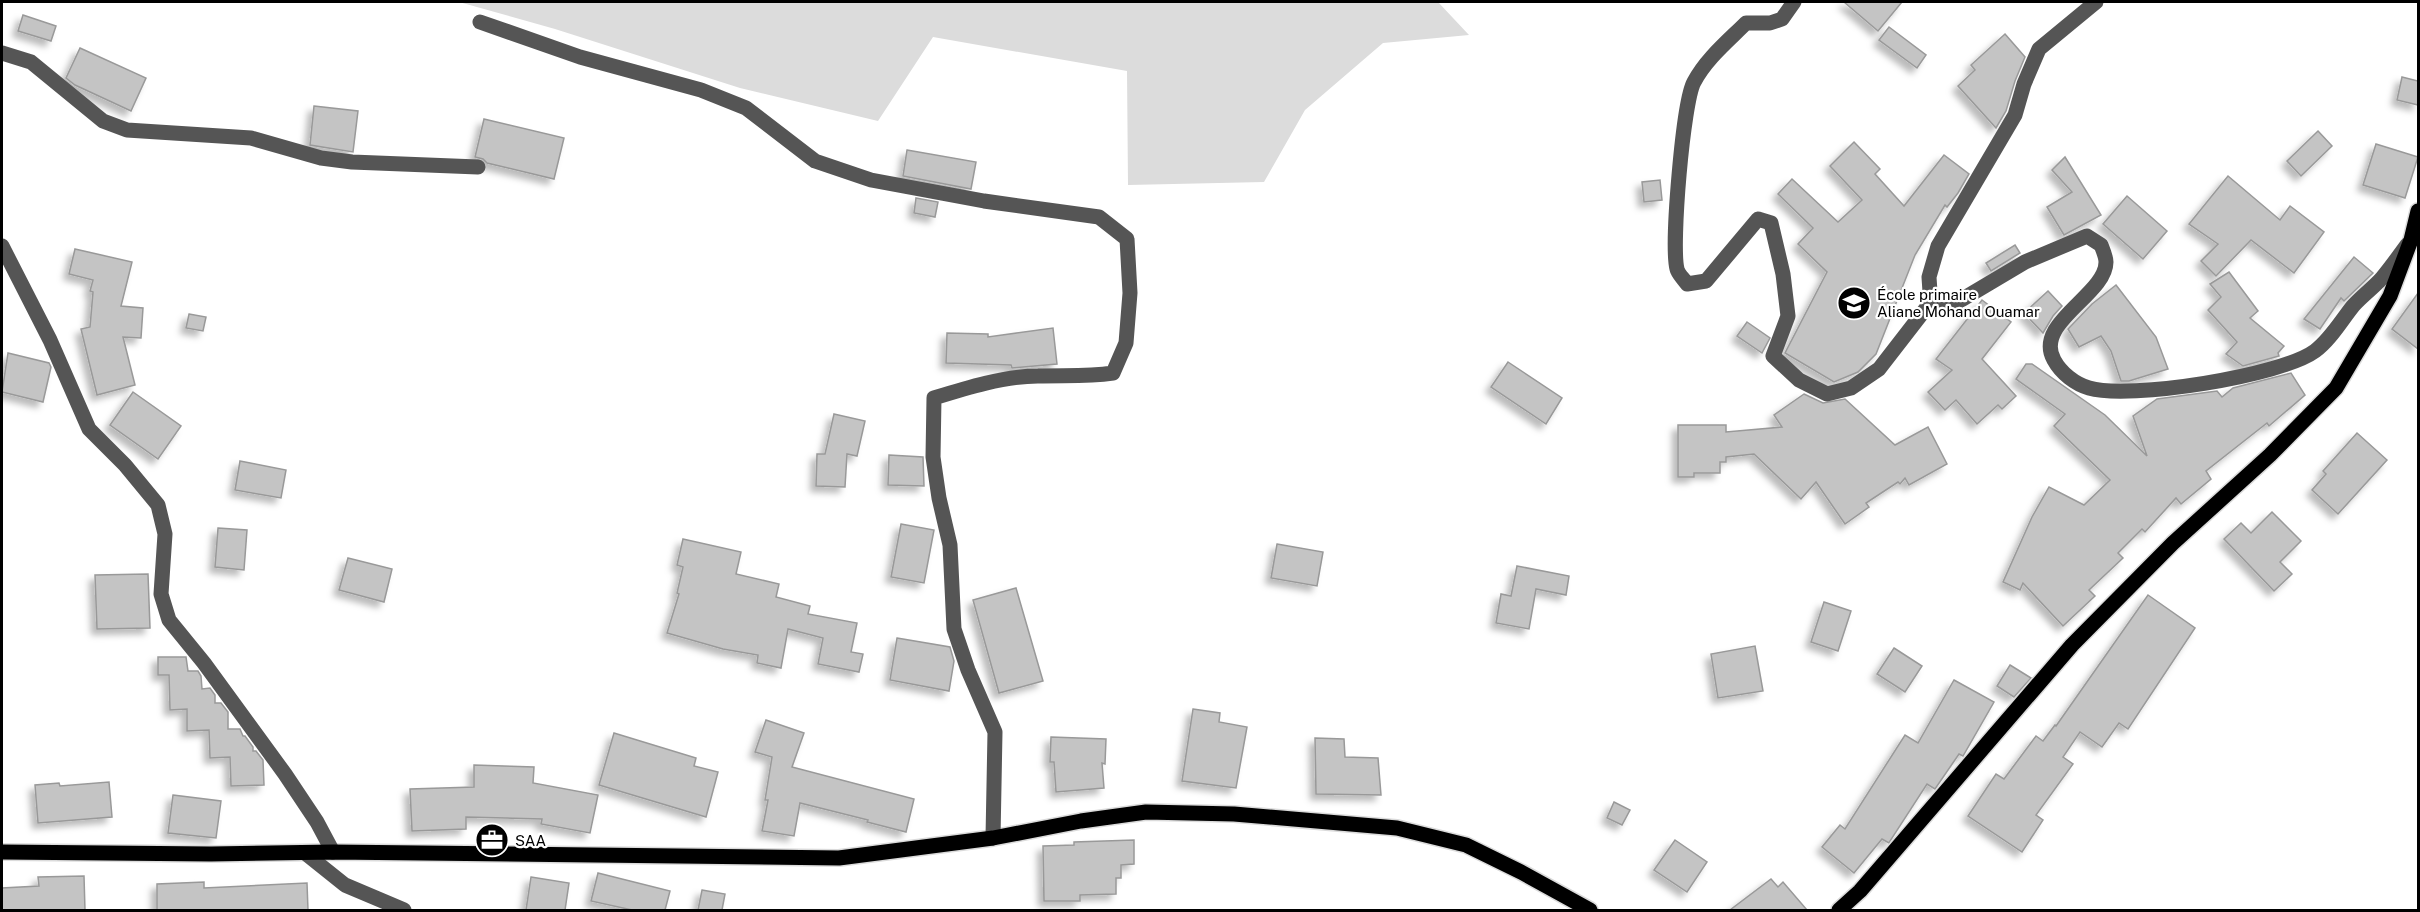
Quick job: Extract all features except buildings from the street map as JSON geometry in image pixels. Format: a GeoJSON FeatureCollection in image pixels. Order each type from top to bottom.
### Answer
{"type":"FeatureCollection","features":[{"type":"Feature","properties":{"kind":"main road"},"geometry":{"type":"LineString","coordinates":[[1839,910],[1860,891],[2072,645],[2173,543],[2270,455],[2336,388],[2390,296],[2418,211]]}},
{"type":"Feature","properties":{"kind":"main road"},"geometry":{"type":"LineString","coordinates":[[2,852],[333,852],[839,858],[993,838],[1081,821],[1146,812],[1234,814],[1397,828],[1466,845],[1590,910]]}},
{"type":"Feature","properties":{"kind":"street"},"geometry":{"type":"LineString","coordinates":[[1792,2],[1782,19],[1770,23],[1746,23],[1714,55],[1693,83],[1685,122],[1675,236],[1677,271],[1687,284],[1706,281],[1758,219],[1772,223],[1783,274],[1788,316],[1773,356],[1799,380],[1827,394],[1851,388],[1879,369],[1934,297]]}},
{"type":"Feature","properties":{"kind":"street"},"geometry":{"type":"LineString","coordinates":[[2096,2],[2039,49],[2014,115],[1938,246],[1929,278],[1930,292],[1938,303],[1956,303],[2025,262],[2088,236],[2102,245],[2106,263],[2100,279],[2061,321],[2050,341],[2053,359],[2067,377],[2089,388],[2117,392],[2159,390],[2270,370],[2315,351],[2355,304],[2382,278],[2410,240]]}},
{"type":"Feature","properties":{"kind":"street"},"geometry":{"type":"LineString","coordinates":[[480,22],[580,57],[701,90],[746,108],[815,161],[871,180],[984,201],[1099,217],[1127,239],[1131,293],[1126,343],[1113,373],[1085,377],[1036,375],[968,387],[934,398],[933,457],[939,498],[950,545],[954,629],[968,670],[995,732],[993,838]]}},
{"type":"Feature","properties":{"kind":"street"},"geometry":{"type":"LineString","coordinates":[[2,53],[31,62],[103,121],[127,130],[251,138],[321,158],[352,162],[478,167]]}},
{"type":"Feature","properties":{"kind":"street"},"geometry":{"type":"LineString","coordinates":[[2,246],[50,340],[89,429],[125,465],[158,505],[165,534],[161,594],[169,620],[204,663],[285,774],[317,822],[333,852]]}},
{"type":"Feature","properties":{"kind":"street"},"geometry":{"type":"LineString","coordinates":[[305,853],[345,885],[404,910]]}},
{"type":"Feature","properties":{"kind":"shaded area"},"geometry":{"type":"Polygon","coordinates":[[[459,2],[1438,2],[1469,35],[1383,43],[1305,110],[1264,182],[1128,185],[1127,71],[933,37],[878,121],[740,88],[555,29],[459,2]]]}},
{"type":"Feature","properties":{"kind":"place","name":"École primaire Aliane Mohand Ouamar"},"geometry":{"type":"Point","coordinates":[1854,303]}},
{"type":"Feature","properties":{"kind":"place","name":"SAA"},"geometry":{"type":"Point","coordinates":[492,840]}}]}
